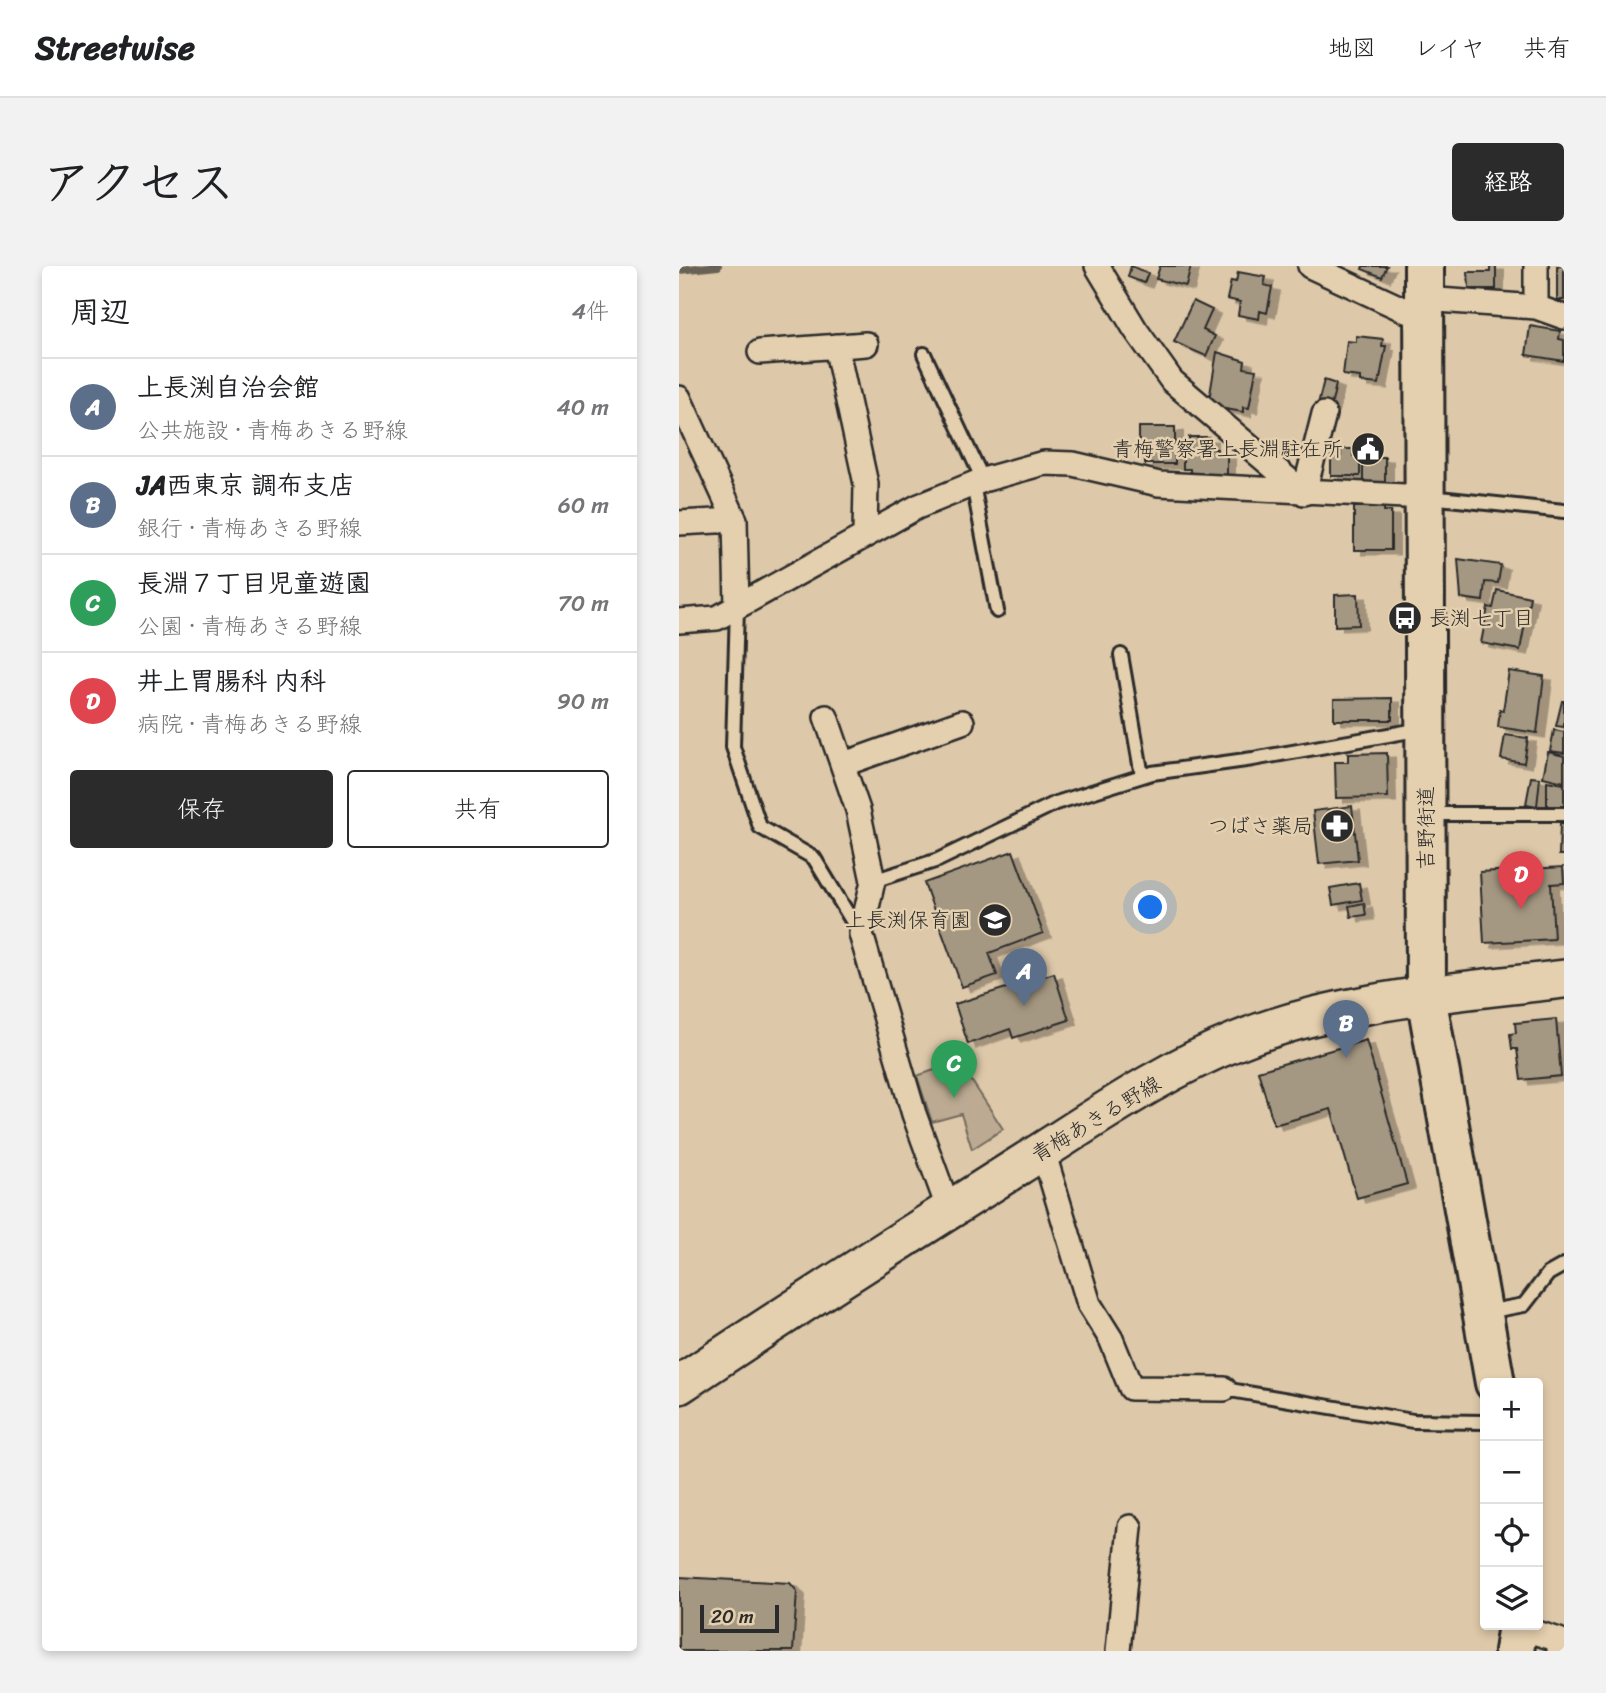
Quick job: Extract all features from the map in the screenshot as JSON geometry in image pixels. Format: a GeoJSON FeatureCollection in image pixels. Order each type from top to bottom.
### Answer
{"type":"FeatureCollection","features":[{"type":"Feature","properties":{"kind":"highway","name":"吉野街道"},"geometry":{"type":"LineString","coordinates":[[1424,295],[1426,996],[1494,1378]]}},
{"type":"Feature","properties":{"kind":"main road","name":"青梅あきる野線"},"geometry":{"type":"LineString","coordinates":[[679,1385],[949,1210],[1160,1079],[1238,1040],[1315,1017],[1426,996],[1564,979]]}},
{"type":"Feature","properties":{"kind":"street"},"geometry":{"type":"LineString","coordinates":[[1097,266],[1172,381],[1304,493]]}},
{"type":"Feature","properties":{"kind":"street"},"geometry":{"type":"LineString","coordinates":[[1312,266],[1424,295],[1536,307],[1564,317]]}},
{"type":"Feature","properties":{"kind":"street"},"geometry":{"type":"LineString","coordinates":[[1536,266],[1536,307]]}},
{"type":"Feature","properties":{"kind":"street"},"geometry":{"type":"LineString","coordinates":[[760,352],[866,344]]}},
{"type":"Feature","properties":{"kind":"street"},"geometry":{"type":"LineString","coordinates":[[836,346],[866,484],[865,534]]}},
{"type":"Feature","properties":{"kind":"street"},"geometry":{"type":"LineString","coordinates":[[679,398],[735,520],[737,607]]}},
{"type":"Feature","properties":{"kind":"street"},"geometry":{"type":"LineString","coordinates":[[1304,493],[1324,414]]}},
{"type":"Feature","properties":{"kind":"street"},"geometry":{"type":"LineString","coordinates":[[679,621],[717,618],[917,507],[978,482],[1044,463],[1073,464],[1159,484],[1425,497]]}},
{"type":"Feature","properties":{"kind":"street"},"geometry":{"type":"LineString","coordinates":[[679,523],[735,520]]}},
{"type":"Feature","properties":{"kind":"street"},"geometry":{"type":"LineString","coordinates":[[826,717],[843,764],[873,881],[860,934],[914,1114],[949,1210]]}},
{"type":"Feature","properties":{"kind":"street"},"geometry":{"type":"LineString","coordinates":[[843,764],[962,722]]}},
{"type":"Feature","properties":{"kind":"street"},"geometry":{"type":"LineString","coordinates":[[1044,1151],[1089,1304],[1111,1339],[1131,1388],[1224,1389]]}},
{"type":"Feature","properties":{"kind":"street"},"geometry":{"type":"LineString","coordinates":[[1118,1651],[1131,1527]]}},
{"type":"Feature","properties":{"kind":"street"},"geometry":{"type":"LineString","coordinates":[[1517,1634],[1559,1640],[1559,1651]]}},
{"type":"Feature","properties":{"kind":"lane"},"geometry":{"type":"LineString","coordinates":[[924,354],[978,482],[997,611]]}},
{"type":"Feature","properties":{"kind":"lane"},"geometry":{"type":"LineString","coordinates":[[1425,497],[1564,511]]}},
{"type":"Feature","properties":{"kind":"lane"},"geometry":{"type":"LineString","coordinates":[[737,607],[733,747],[760,827],[814,858],[860,934]]}},
{"type":"Feature","properties":{"kind":"lane"},"geometry":{"type":"LineString","coordinates":[[1121,656],[1142,776]]}},
{"type":"Feature","properties":{"kind":"lane"},"geometry":{"type":"LineString","coordinates":[[873,881],[938,860],[1056,803],[1142,776],[1426,729]]}},
{"type":"Feature","properties":{"kind":"lane"},"geometry":{"type":"LineString","coordinates":[[1426,814],[1564,814]]}},
{"type":"Feature","properties":{"kind":"lane"},"geometry":{"type":"LineString","coordinates":[[1483,1313],[1524,1305],[1548,1273],[1564,1265]]}},
{"type":"Feature","properties":{"kind":"lane"},"geometry":{"type":"LineString","coordinates":[[1224,1389],[1413,1421],[1480,1422]]}},
{"type":"Feature","properties":{"kind":"shaded area"},"geometry":{"type":"Polygon","coordinates":[[[952,1064],[973,1083],[1003,1129],[972,1149],[961,1114],[932,1122],[917,1076],[952,1064]]]}},
{"type":"Feature","properties":{"kind":"building"},"geometry":{"type":"Polygon","coordinates":[[[1131,266],[1148,273],[1144,283],[1128,277],[1131,266]]]}},
{"type":"Feature","properties":{"kind":"building"},"geometry":{"type":"Polygon","coordinates":[[[1160,266],[1191,266],[1186,286],[1156,279],[1160,266]]]}},
{"type":"Feature","properties":{"kind":"building"},"geometry":{"type":"Polygon","coordinates":[[[1363,266],[1387,266],[1382,277],[1362,269],[1363,266]]]}},
{"type":"Feature","properties":{"kind":"building"},"geometry":{"type":"Polygon","coordinates":[[[1490,266],[1496,266],[1496,289],[1469,289],[1468,272],[1490,272],[1490,266]]]}},
{"type":"Feature","properties":{"kind":"building"},"geometry":{"type":"Polygon","coordinates":[[[1557,266],[1564,266],[1564,300],[1557,300],[1557,266]]]}},
{"type":"Feature","properties":{"kind":"building"},"geometry":{"type":"Polygon","coordinates":[[[1238,272],[1266,277],[1264,285],[1272,287],[1267,313],[1260,311],[1259,319],[1238,315],[1240,302],[1227,299],[1231,281],[1236,282],[1238,272]]]}},
{"type":"Feature","properties":{"kind":"building"},"geometry":{"type":"Polygon","coordinates":[[[1193,301],[1212,310],[1203,330],[1215,336],[1206,356],[1174,342],[1193,301]]]}},
{"type":"Feature","properties":{"kind":"building"},"geometry":{"type":"Polygon","coordinates":[[[1530,326],[1560,331],[1559,339],[1564,340],[1564,361],[1526,355],[1530,326]]]}},
{"type":"Feature","properties":{"kind":"building"},"geometry":{"type":"Polygon","coordinates":[[[1356,336],[1383,339],[1382,346],[1386,346],[1379,384],[1360,382],[1360,377],[1343,375],[1347,341],[1356,342],[1356,336]]]}},
{"type":"Feature","properties":{"kind":"building"},"geometry":{"type":"Polygon","coordinates":[[[1217,352],[1245,361],[1244,368],[1256,370],[1249,408],[1243,407],[1243,412],[1208,406],[1217,352]]]}},
{"type":"Feature","properties":{"kind":"building"},"geometry":{"type":"Polygon","coordinates":[[[1324,380],[1336,384],[1331,407],[1318,404],[1324,380]]]}},
{"type":"Feature","properties":{"kind":"building"},"geometry":{"type":"Polygon","coordinates":[[[1139,427],[1175,427],[1175,464],[1145,464],[1145,455],[1139,455],[1139,427]]]}},
{"type":"Feature","properties":{"kind":"building"},"geometry":{"type":"Polygon","coordinates":[[[1189,437],[1209,437],[1209,449],[1217,449],[1217,455],[1227,455],[1227,480],[1191,480],[1190,469],[1183,469],[1183,452],[1189,452],[1189,437]]]}},
{"type":"Feature","properties":{"kind":"building"},"geometry":{"type":"Polygon","coordinates":[[[1341,449],[1353,449],[1353,456],[1360,456],[1360,476],[1331,476],[1331,456],[1341,456],[1341,449]]]}},
{"type":"Feature","properties":{"kind":"building"},"geometry":{"type":"Polygon","coordinates":[[[1363,457],[1385,457],[1385,483],[1363,483],[1363,457]]]}},
{"type":"Feature","properties":{"kind":"building"},"geometry":{"type":"Polygon","coordinates":[[[1354,507],[1384,507],[1384,511],[1391,511],[1391,550],[1354,550],[1354,507]]]}},
{"type":"Feature","properties":{"kind":"building"},"geometry":{"type":"Polygon","coordinates":[[[1458,559],[1501,565],[1498,583],[1485,582],[1483,601],[1461,598],[1458,559]]]}},
{"type":"Feature","properties":{"kind":"building"},"geometry":{"type":"Polygon","coordinates":[[[1497,590],[1530,597],[1520,650],[1481,643],[1488,607],[1493,608],[1497,590]]]}},
{"type":"Feature","properties":{"kind":"building"},"geometry":{"type":"Polygon","coordinates":[[[1358,594],[1359,625],[1335,626],[1335,595],[1358,594]]]}},
{"type":"Feature","properties":{"kind":"building"},"geometry":{"type":"Polygon","coordinates":[[[1509,671],[1544,676],[1537,733],[1498,727],[1509,671]]]}},
{"type":"Feature","properties":{"kind":"building"},"geometry":{"type":"Polygon","coordinates":[[[1392,698],[1392,720],[1334,720],[1334,699],[1392,698]]]}},
{"type":"Feature","properties":{"kind":"building"},"geometry":{"type":"Polygon","coordinates":[[[1564,701],[1564,727],[1556,726],[1564,701]]]}},
{"type":"Feature","properties":{"kind":"building"},"geometry":{"type":"Polygon","coordinates":[[[1554,730],[1564,732],[1564,753],[1550,751],[1554,730]]]}},
{"type":"Feature","properties":{"kind":"building"},"geometry":{"type":"Polygon","coordinates":[[[1505,735],[1528,738],[1524,763],[1501,759],[1505,735]]]}},
{"type":"Feature","properties":{"kind":"building"},"geometry":{"type":"Polygon","coordinates":[[[1548,752],[1564,756],[1564,782],[1543,777],[1548,752]]]}},
{"type":"Feature","properties":{"kind":"building"},"geometry":{"type":"Polygon","coordinates":[[[1387,753],[1388,797],[1336,798],[1335,762],[1348,762],[1348,754],[1387,753]]]}},
{"type":"Feature","properties":{"kind":"building"},"geometry":{"type":"Polygon","coordinates":[[[1531,777],[1540,778],[1537,806],[1526,804],[1531,777]]]}},
{"type":"Feature","properties":{"kind":"building"},"geometry":{"type":"Polygon","coordinates":[[[1547,781],[1564,784],[1564,808],[1547,807],[1547,781]]]}},
{"type":"Feature","properties":{"kind":"building"},"geometry":{"type":"Polygon","coordinates":[[[1352,806],[1358,860],[1319,864],[1313,811],[1352,806]]]}},
{"type":"Feature","properties":{"kind":"building"},"geometry":{"type":"Polygon","coordinates":[[[1560,824],[1564,824],[1564,855],[1559,855],[1560,824]]]}},
{"type":"Feature","properties":{"kind":"building"},"geometry":{"type":"Polygon","coordinates":[[[1013,851],[1043,933],[989,953],[997,975],[962,987],[924,883],[1013,851]]]}},
{"type":"Feature","properties":{"kind":"building"},"geometry":{"type":"Polygon","coordinates":[[[1563,867],[1564,883],[1551,884],[1554,939],[1484,943],[1480,872],[1563,867]]]}},
{"type":"Feature","properties":{"kind":"building"},"geometry":{"type":"Polygon","coordinates":[[[1359,883],[1362,900],[1333,905],[1330,888],[1359,883]]]}},
{"type":"Feature","properties":{"kind":"building"},"geometry":{"type":"Polygon","coordinates":[[[1364,903],[1366,915],[1351,917],[1349,906],[1364,903]]]}},
{"type":"Feature","properties":{"kind":"building"},"geometry":{"type":"Polygon","coordinates":[[[1054,973],[1069,1020],[1013,1038],[1010,1029],[968,1044],[955,1004],[1054,973]]]}},
{"type":"Feature","properties":{"kind":"building"},"geometry":{"type":"Polygon","coordinates":[[[1556,1019],[1561,1076],[1521,1080],[1517,1049],[1512,1049],[1510,1034],[1516,1033],[1515,1023],[1556,1019]]]}},
{"type":"Feature","properties":{"kind":"building"},"geometry":{"type":"Polygon","coordinates":[[[1366,1040],[1407,1184],[1357,1198],[1331,1109],[1274,1125],[1258,1071],[1366,1040]]]}},
{"type":"Feature","properties":{"kind":"building"},"geometry":{"type":"Polygon","coordinates":[[[679,1577],[790,1583],[797,1591],[793,1651],[679,1651],[679,1577]]]}},
{"type":"Feature","properties":{"kind":"waterway"},"geometry":{"type":"LineString","coordinates":[[679,270],[718,266]]}},
{"type":"Feature","properties":{"kind":"place","name":"青梅警察署上長淵駐在所"},"geometry":{"type":"Point","coordinates":[1368,449]}},
{"type":"Feature","properties":{"kind":"place","name":"長渕七丁目"},"geometry":{"type":"Point","coordinates":[1405,618]}},
{"type":"Feature","properties":{"kind":"place","name":"つばさ薬局"},"geometry":{"type":"Point","coordinates":[1337,826]}},
{"type":"Feature","properties":{"kind":"place","name":"井上胃腸科 内科"},"geometry":{"type":"Point","coordinates":[1521,909]}},
{"type":"Feature","properties":{"kind":"place","name":"上長渕保育園"},"geometry":{"type":"Point","coordinates":[995,920]}},
{"type":"Feature","properties":{"kind":"place","name":"上長渕自治会館"},"geometry":{"type":"Point","coordinates":[1024,1006]}},
{"type":"Feature","properties":{"kind":"place","name":"JA西東京 調布支店"},"geometry":{"type":"Point","coordinates":[1346,1058]}},
{"type":"Feature","properties":{"kind":"place","name":"長淵７丁目児童遊園"},"geometry":{"type":"Point","coordinates":[954,1098]}}]}
